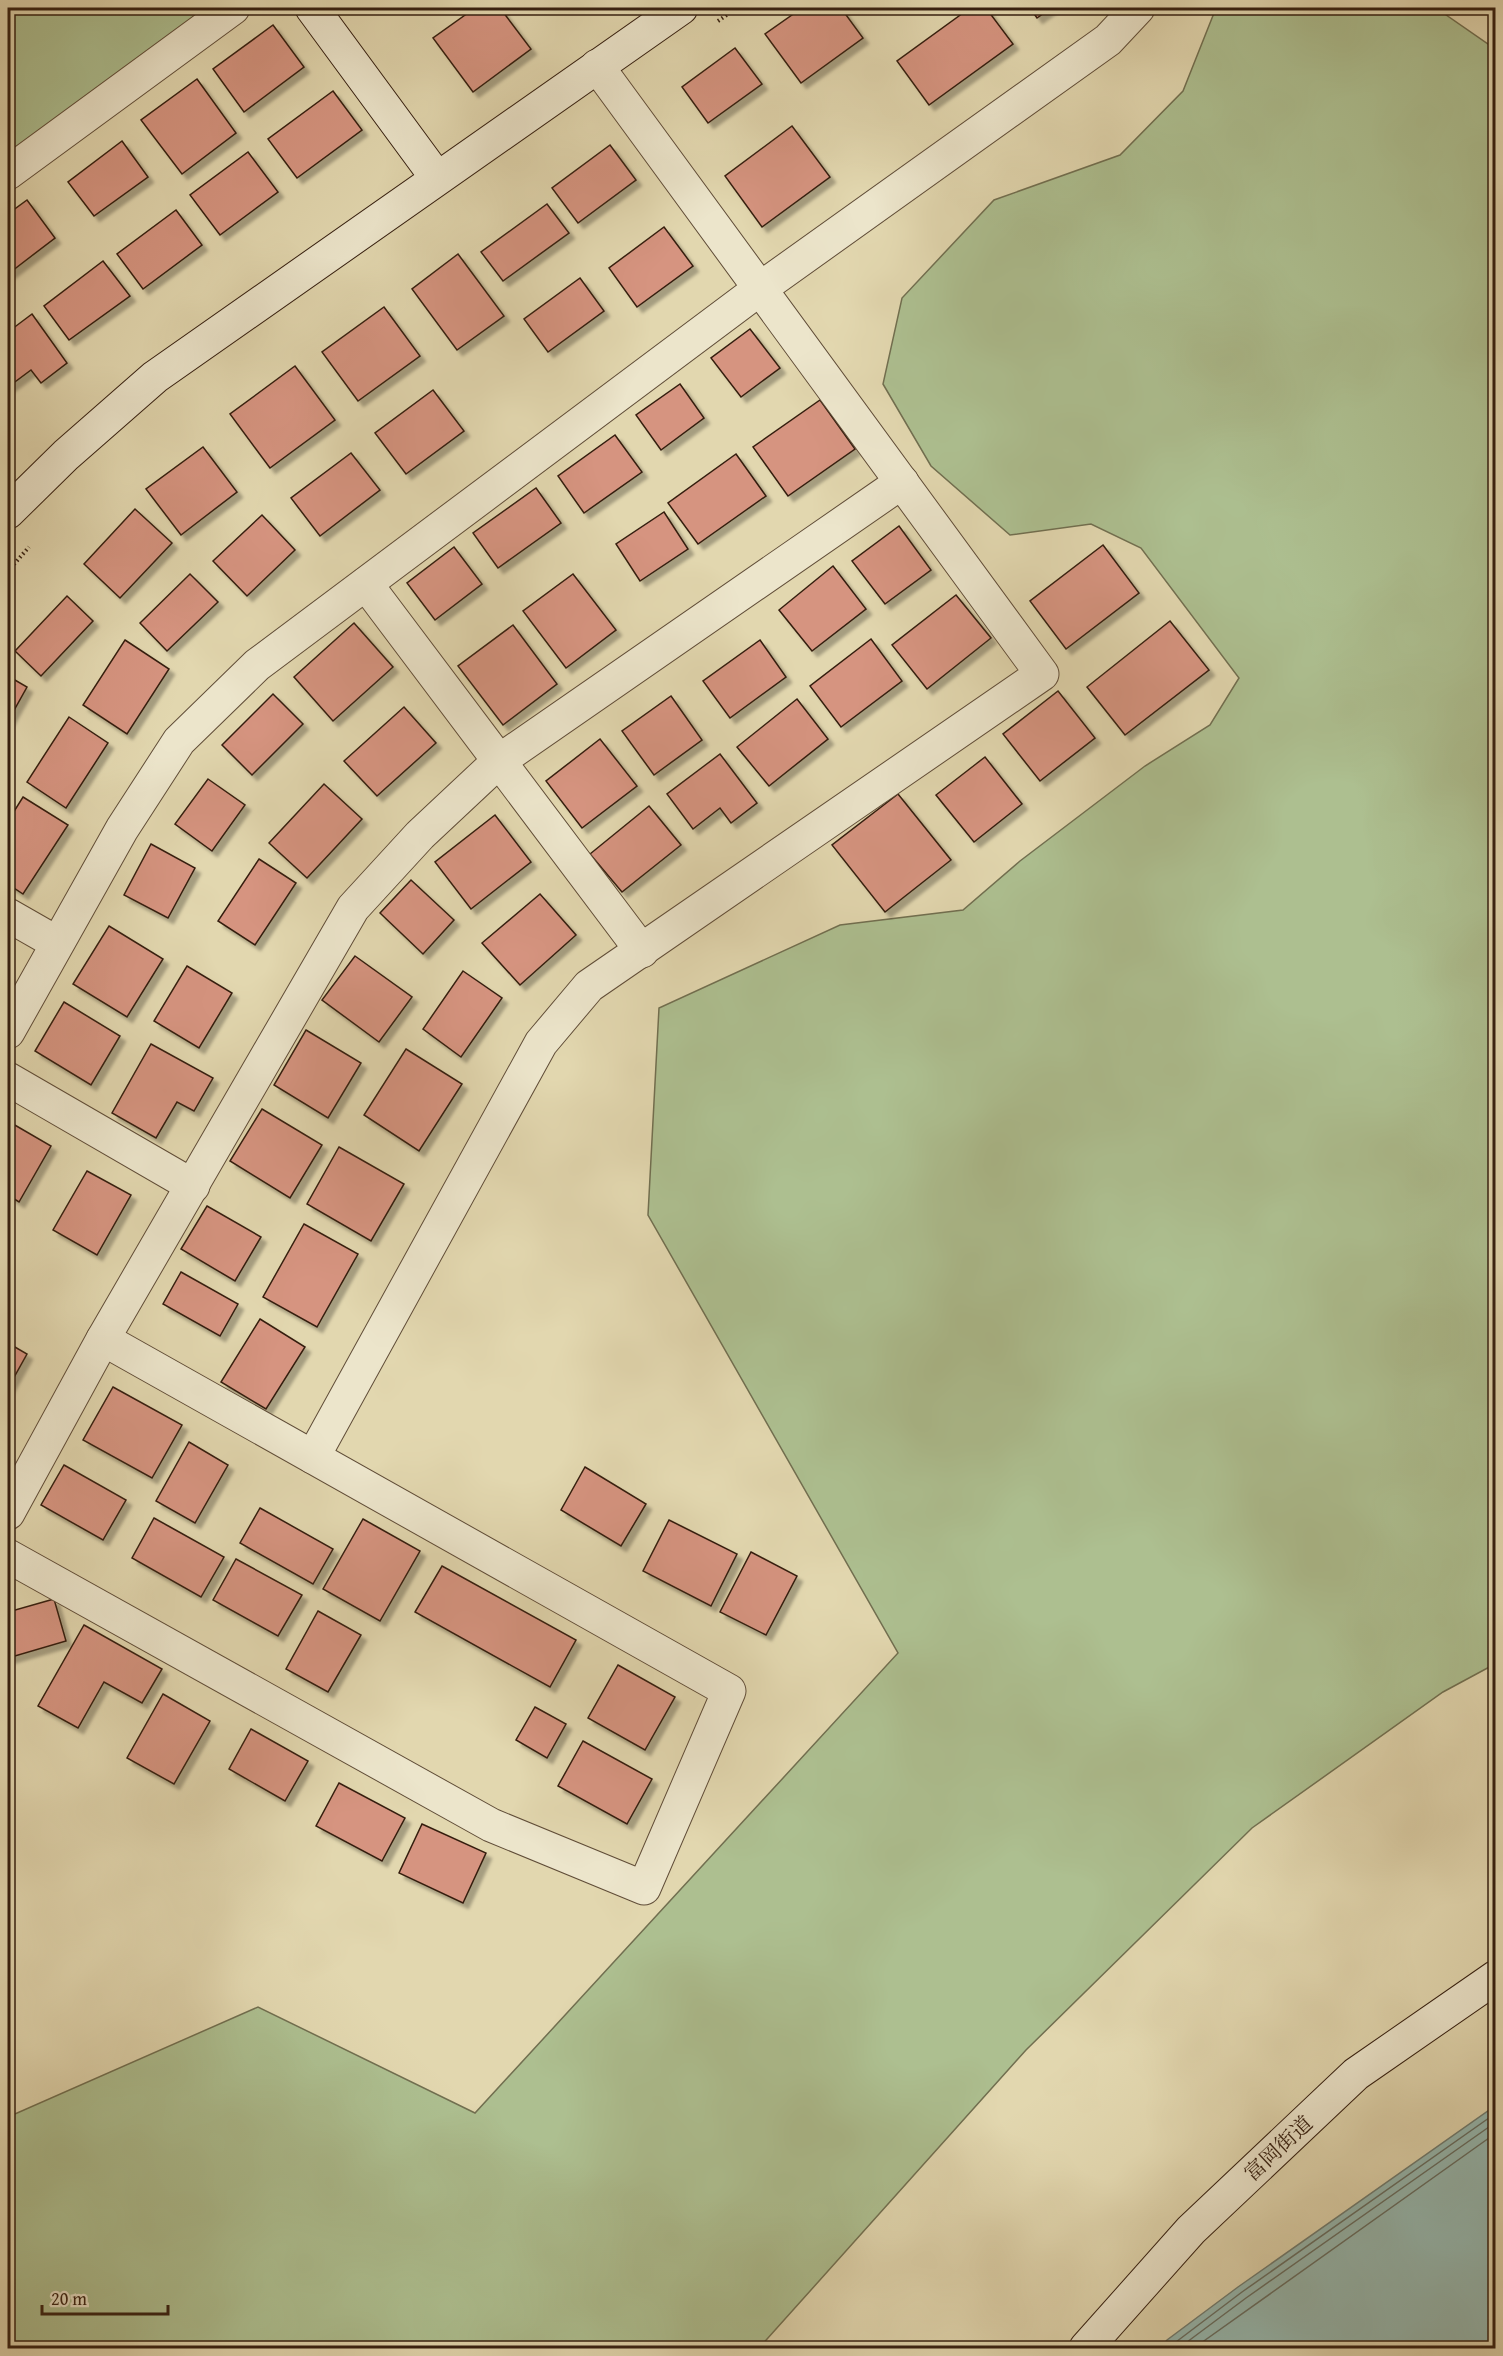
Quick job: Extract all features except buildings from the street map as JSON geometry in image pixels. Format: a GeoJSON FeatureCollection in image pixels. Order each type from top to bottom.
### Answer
{"type":"FeatureCollection","features":[{"type":"Feature","properties":{"kind":"street"},"geometry":{"type":"LineString","coordinates":[[8,173],[233,8]]}},
{"type":"Feature","properties":{"kind":"street"},"geometry":{"type":"LineString","coordinates":[[312,8],[437,178]]}},
{"type":"Feature","properties":{"kind":"street"},"geometry":{"type":"LineString","coordinates":[[8,512],[66,455],[155,377],[681,8]]}},
{"type":"Feature","properties":{"kind":"street"},"geometry":{"type":"LineString","coordinates":[[8,1032],[122,829],[179,741],[257,665],[761,288],[1108,40],[1137,8]]}},
{"type":"Feature","properties":{"kind":"street"},"geometry":{"type":"LineString","coordinates":[[313,1457],[540,1044],[589,986],[1042,674],[597,66]]}},
{"type":"Feature","properties":{"kind":"street"},"geometry":{"type":"LineString","coordinates":[[8,1513],[103,1339],[354,908],[420,834],[499,761],[902,482]]}},
{"type":"Feature","properties":{"kind":"street"},"geometry":{"type":"LineString","coordinates":[[366,584],[642,951]]}},
{"type":"Feature","properties":{"kind":"street"},"geometry":{"type":"LineString","coordinates":[[8,915],[57,943]]}},
{"type":"Feature","properties":{"kind":"street"},"geometry":{"type":"LineString","coordinates":[[8,1078],[194,1185]]}},
{"type":"Feature","properties":{"kind":"street"},"geometry":{"type":"LineString","coordinates":[[8,1556],[491,1825],[644,1888],[729,1691],[103,1339]]}},
{"type":"Feature","properties":{"kind":"street","name":"富岡街道"},"geometry":{"type":"LineString","coordinates":[[1086,2349],[1191,2230],[1356,2074],[1496,1977]]}},
{"type":"Feature","properties":{"kind":"green space"},"geometry":{"type":"Polygon","coordinates":[[[8,8],[208,8],[8,154],[8,8]]]}},
{"type":"Feature","properties":{"kind":"green space"},"geometry":{"type":"Polygon","coordinates":[[[1216,8],[1436,8],[1495,49],[1495,1664],[1443,1692],[1252,1828],[1026,2050],[759,2348],[8,2348],[8,2117],[258,2007],[475,2113],[898,1653],[648,1215],[659,1008],[840,925],[963,910],[1020,861],[1145,766],[1210,725],[1239,678],[1141,548],[1091,524],[1010,535],[931,466],[883,384],[902,298],[994,200],[1120,155],[1183,91],[1216,8]]]}},
{"type":"Feature","properties":{"kind":"water"},"geometry":{"type":"Polygon","coordinates":[[[1495,2106],[1495,2348],[1160,2348],[1167,2340],[1238,2287],[1495,2106]]]}}]}
